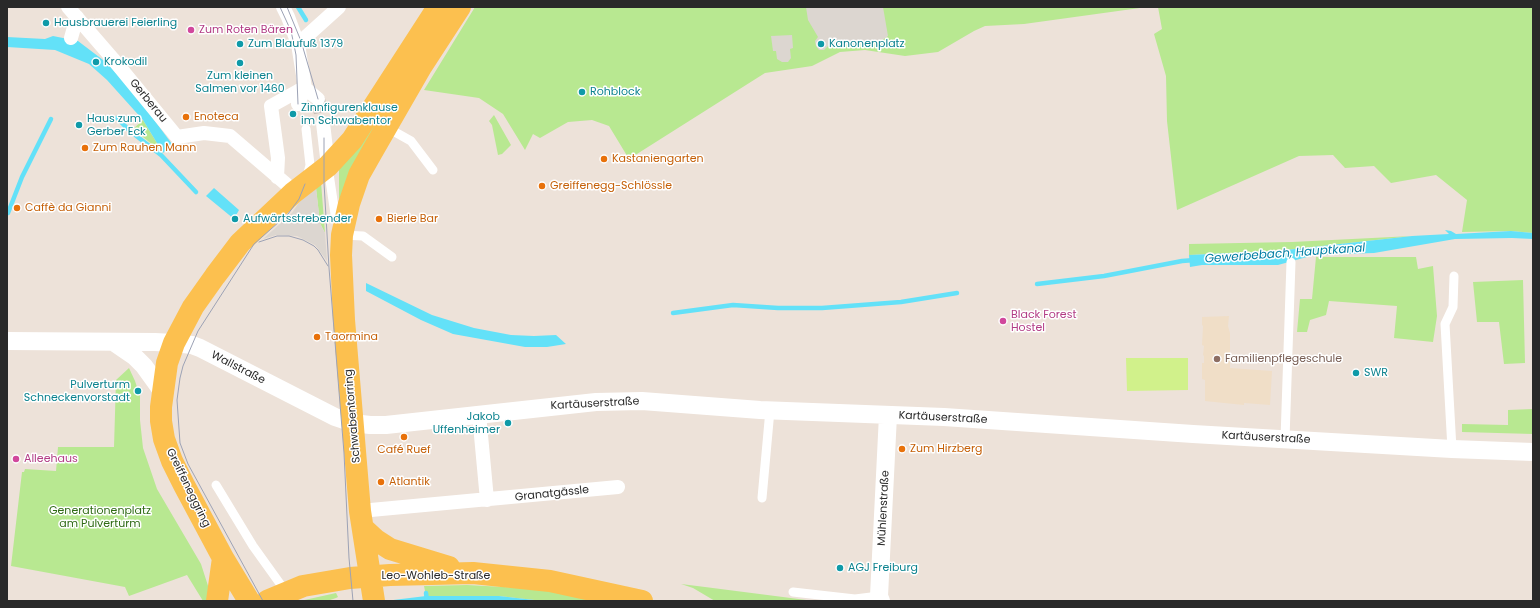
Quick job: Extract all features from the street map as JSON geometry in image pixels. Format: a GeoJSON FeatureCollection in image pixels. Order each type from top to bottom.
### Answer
{"type":"FeatureCollection","features":[{"type":"Feature","properties":{"kind":"main road","name":"Greiffeneggring"},"geometry":{"type":"LineString","coordinates":[[249,601],[223,558],[172,461],[164,439],[161,421],[162,391],[167,363],[174,343],[193,307],[240,243],[299,189],[328,166],[338,139],[438,7]]}},
{"type":"Feature","properties":{"kind":"main road","name":"Schwabentorring"},"geometry":{"type":"LineString","coordinates":[[372,591],[362,520],[353,422],[344,320],[341,245],[350,204],[360,176],[386,126],[421,67],[460,7]]}},
{"type":"Feature","properties":{"kind":"main road"},"geometry":{"type":"LineString","coordinates":[[362,520],[376,540],[390,549],[473,574]]}},
{"type":"Feature","properties":{"kind":"main road"},"geometry":{"type":"LineString","coordinates":[[217,601],[223,558]]}},
{"type":"Feature","properties":{"kind":"main road","name":"Leo-Wohleb-Straße"},"geometry":{"type":"LineString","coordinates":[[277,597],[303,586],[326,581],[372,591],[473,574],[550,581],[642,601]]}},
{"type":"Feature","properties":{"kind":"street"},"geometry":{"type":"LineString","coordinates":[[283,7],[298,44],[305,88],[298,104]]}},
{"type":"Feature","properties":{"kind":"street"},"geometry":{"type":"LineString","coordinates":[[298,44],[339,7]]}},
{"type":"Feature","properties":{"kind":"street"},"geometry":{"type":"LineString","coordinates":[[71,38],[73,12]]}},
{"type":"Feature","properties":{"kind":"street","name":"Gerberau"},"geometry":{"type":"LineString","coordinates":[[73,12],[177,137],[204,133],[230,136],[277,177]]}},
{"type":"Feature","properties":{"kind":"street"},"geometry":{"type":"LineString","coordinates":[[305,88],[318,99]]}},
{"type":"Feature","properties":{"kind":"street"},"geometry":{"type":"LineString","coordinates":[[299,189],[277,177],[278,158],[271,106],[305,88]]}},
{"type":"Feature","properties":{"kind":"street"},"geometry":{"type":"LineString","coordinates":[[323,123],[338,139]]}},
{"type":"Feature","properties":{"kind":"street","name":"Wallstraße"},"geometry":{"type":"LineString","coordinates":[[7,341],[174,343],[200,348],[334,417],[353,422]]}},
{"type":"Feature","properties":{"kind":"street"},"geometry":{"type":"LineString","coordinates":[[115,343],[134,356],[144,366],[162,391]]}},
{"type":"Feature","properties":{"kind":"street","name":"Kartäuserstraße"},"geometry":{"type":"LineString","coordinates":[[353,422],[386,425],[596,402],[642,401],[770,410],[944,417],[1452,449],[1533,452]]}},
{"type":"Feature","properties":{"kind":"street"},"geometry":{"type":"LineString","coordinates":[[479,414],[487,500]]}},
{"type":"Feature","properties":{"kind":"street","name":"Mühlenstraße"},"geometry":{"type":"LineString","coordinates":[[880,598],[888,415]]}},
{"type":"Feature","properties":{"kind":"street","name":"Granatgässle"},"geometry":{"type":"LineString","coordinates":[[362,520],[424,505],[618,487]]}},
{"type":"Feature","properties":{"kind":"lane"},"geometry":{"type":"LineString","coordinates":[[386,126],[411,141],[433,170]]}},
{"type":"Feature","properties":{"kind":"lane"},"geometry":{"type":"LineString","coordinates":[[299,189],[308,174],[310,166],[306,129]]}},
{"type":"Feature","properties":{"kind":"lane"},"geometry":{"type":"LineString","coordinates":[[328,166],[341,245],[363,236],[392,258]]}},
{"type":"Feature","properties":{"kind":"lane"},"geometry":{"type":"LineString","coordinates":[[1285,439],[1291,262]]}},
{"type":"Feature","properties":{"kind":"lane"},"geometry":{"type":"LineString","coordinates":[[1452,449],[1445,324],[1453,307],[1454,276]]}},
{"type":"Feature","properties":{"kind":"lane"},"geometry":{"type":"LineString","coordinates":[[762,498],[770,410]]}},
{"type":"Feature","properties":{"kind":"lane"},"geometry":{"type":"LineString","coordinates":[[216,485],[253,546],[277,597]]}},
{"type":"Feature","properties":{"kind":"lane"},"geometry":{"type":"LineString","coordinates":[[793,592],[855,599],[880,598]]}},
{"type":"Feature","properties":{"kind":"shaded area","name":"Kanonenplatz"},"geometry":{"type":"Polygon","coordinates":[[[806,7],[883,7],[888,36],[881,41],[838,46],[829,45],[824,50],[819,50],[815,41],[818,37],[808,20],[806,7]]]}},
{"type":"Feature","properties":{"kind":"shaded area"},"geometry":{"type":"Polygon","coordinates":[[[792,35],[793,48],[790,49],[791,58],[788,62],[782,62],[777,59],[776,51],[773,51],[771,36],[792,35]]]}},
{"type":"Feature","properties":{"kind":"shaded area"},"geometry":{"type":"Polygon","coordinates":[[[316,188],[320,223],[325,233],[327,261],[315,245],[297,236],[276,235],[263,239],[292,213],[300,201],[316,188]]]}},
{"type":"Feature","properties":{"kind":"shaded area","name":"Familienpflegeschule"},"geometry":{"type":"Polygon","coordinates":[[[1229,316],[1230,368],[1272,371],[1270,405],[1244,403],[1244,405],[1205,401],[1205,380],[1202,379],[1204,346],[1202,345],[1202,317],[1229,316]]]}},
{"type":"Feature","properties":{"kind":"green space"},"geometry":{"type":"Polygon","coordinates":[[[475,7],[1147,7],[1024,24],[985,26],[938,52],[905,56],[865,50],[840,52],[812,66],[765,73],[629,159],[609,126],[592,120],[568,122],[540,138],[533,134],[525,150],[503,114],[479,98],[424,90],[475,7]]]}},
{"type":"Feature","properties":{"kind":"green space"},"geometry":{"type":"Polygon","coordinates":[[[1158,7],[1533,7],[1533,233],[1511,231],[1462,232],[1467,200],[1436,175],[1391,183],[1374,166],[1345,168],[1333,155],[1299,156],[1177,210],[1167,121],[1166,76],[1154,34],[1162,29],[1158,7]]]}},
{"type":"Feature","properties":{"kind":"green space"},"geometry":{"type":"Polygon","coordinates":[[[384,107],[339,203],[339,168],[384,107]]]}},
{"type":"Feature","properties":{"kind":"green space"},"geometry":{"type":"Polygon","coordinates":[[[494,115],[511,145],[502,154],[498,155],[492,125],[489,121],[494,115]]]}},
{"type":"Feature","properties":{"kind":"green space"},"geometry":{"type":"Polygon","coordinates":[[[143,120],[163,153],[133,129],[143,120]]]}},
{"type":"Feature","properties":{"kind":"green space"},"geometry":{"type":"Polygon","coordinates":[[[321,182],[325,233],[320,223],[316,188],[321,182]]]}},
{"type":"Feature","properties":{"kind":"green space"},"geometry":{"type":"Polygon","coordinates":[[[1412,236],[1277,251],[1189,255],[1189,244],[1292,242],[1412,236]]]}},
{"type":"Feature","properties":{"kind":"green space"},"geometry":{"type":"Polygon","coordinates":[[[1316,257],[1416,257],[1418,269],[1433,266],[1437,316],[1433,342],[1394,338],[1397,306],[1329,301],[1326,315],[1310,320],[1307,332],[1297,332],[1300,299],[1312,299],[1316,257]]]}},
{"type":"Feature","properties":{"kind":"green space"},"geometry":{"type":"Polygon","coordinates":[[[1523,280],[1525,363],[1504,364],[1499,322],[1477,322],[1473,282],[1523,280]]]}},
{"type":"Feature","properties":{"kind":"green space"},"geometry":{"type":"Polygon","coordinates":[[[1126,358],[1188,358],[1188,390],[1127,391],[1126,358]]]}},
{"type":"Feature","properties":{"kind":"green space","name":"Generationenplatz am Pulverturm"},"geometry":{"type":"Polygon","coordinates":[[[129,368],[140,396],[140,420],[143,448],[157,489],[201,564],[210,592],[208,601],[203,601],[187,575],[129,596],[125,587],[11,566],[22,472],[24,472],[25,469],[56,471],[58,447],[114,447],[116,380],[129,368]]]}},
{"type":"Feature","properties":{"kind":"green space"},"geometry":{"type":"Polygon","coordinates":[[[1533,409],[1533,434],[1462,432],[1462,424],[1508,425],[1508,410],[1533,409]]]}},
{"type":"Feature","properties":{"kind":"green space"},"geometry":{"type":"Polygon","coordinates":[[[681,584],[814,601],[715,601],[693,588],[681,584]]]}},
{"type":"Feature","properties":{"kind":"green space"},"geometry":{"type":"Polygon","coordinates":[[[467,585],[541,589],[599,601],[543,601],[499,596],[426,596],[424,586],[467,585]]]}},
{"type":"Feature","properties":{"kind":"green space"},"geometry":{"type":"Polygon","coordinates":[[[336,593],[338,597],[327,601],[300,601],[336,593]]]}},
{"type":"Feature","properties":{"kind":"water"},"geometry":{"type":"Polygon","coordinates":[[[53,36],[78,41],[107,63],[134,93],[172,144],[163,153],[143,120],[107,80],[89,64],[55,50],[7,47],[7,37],[45,39],[53,36]]]}},
{"type":"Feature","properties":{"kind":"water"},"geometry":{"type":"Polygon","coordinates":[[[214,188],[239,210],[234,219],[206,196],[214,188]]]}},
{"type":"Feature","properties":{"kind":"water"},"geometry":{"type":"Polygon","coordinates":[[[1445,230],[1456,234],[1511,231],[1533,233],[1533,239],[1455,239],[1374,253],[1314,255],[1278,265],[1202,265],[1190,267],[1189,255],[1277,251],[1412,236],[1449,234],[1445,230]]]}},
{"type":"Feature","properties":{"kind":"water"},"geometry":{"type":"Polygon","coordinates":[[[366,283],[432,315],[474,328],[511,335],[556,335],[566,344],[547,347],[525,347],[453,334],[421,320],[366,291],[366,283]]]}},
{"type":"Feature","properties":{"kind":"water"},"geometry":{"type":"Polygon","coordinates":[[[426,596],[499,596],[543,601],[385,601],[426,596]]]}},
{"type":"Feature","properties":{"kind":"waterway"},"geometry":{"type":"LineString","coordinates":[[298,7],[306,20]]}},
{"type":"Feature","properties":{"kind":"waterway"},"geometry":{"type":"LineString","coordinates":[[117,118],[130,131],[161,155],[196,192]]}},
{"type":"Feature","properties":{"kind":"waterway"},"geometry":{"type":"LineString","coordinates":[[8,213],[22,177],[51,119]]}},
{"type":"Feature","properties":{"kind":"waterway","name":"Gewerbebach, Hauptkanal"},"geometry":{"type":"LineString","coordinates":[[1037,284],[1104,276],[1182,261],[1195,260]]}},
{"type":"Feature","properties":{"kind":"waterway","name":"Gewerbebach, Hauptkanal"},"geometry":{"type":"LineString","coordinates":[[673,313],[733,305],[778,308],[822,308],[901,302],[957,293]]}},
{"type":"Feature","properties":{"kind":"waterway"},"geometry":{"type":"LineString","coordinates":[[426,593],[427,601]]}},
{"type":"Feature","properties":{"kind":"tunnel"},"geometry":{"type":"LineString","coordinates":[[318,99],[323,123]]}},
{"type":"Feature","properties":{"kind":"tram line"},"geometry":{"type":"LineString","coordinates":[[280,7],[291,31],[296,55],[298,104]]}},
{"type":"Feature","properties":{"kind":"tram line"},"geometry":{"type":"LineString","coordinates":[[287,7],[301,41],[318,99]]}},
{"type":"Feature","properties":{"kind":"tram line"},"geometry":{"type":"LineString","coordinates":[[324,138],[324,183],[329,268],[344,453],[349,558],[353,601]]}},
{"type":"Feature","properties":{"kind":"tram line"},"geometry":{"type":"LineString","coordinates":[[263,601],[188,464],[180,443],[177,400],[183,366],[198,331],[254,244],[288,214],[299,199],[305,184]]}},
{"type":"Feature","properties":{"kind":"tram line"},"geometry":{"type":"LineString","coordinates":[[259,242],[277,236],[289,236],[303,240],[318,250],[328,266]]}},
{"type":"Feature","properties":{"kind":"place","name":"Hausbrauerei Feierling"},"geometry":{"type":"Point","coordinates":[46,23]}},
{"type":"Feature","properties":{"kind":"place","name":"Zum Roten Bären"},"geometry":{"type":"Point","coordinates":[191,30]}},
{"type":"Feature","properties":{"kind":"place","name":"Zum Blaufuß 1379"},"geometry":{"type":"Point","coordinates":[240,44]}},
{"type":"Feature","properties":{"kind":"place","name":"Kanonenplatz"},"geometry":{"type":"Point","coordinates":[821,44]}},
{"type":"Feature","properties":{"kind":"place","name":"Krokodil"},"geometry":{"type":"Point","coordinates":[96,62]}},
{"type":"Feature","properties":{"kind":"place","name":"Zum kleinen Salmen vor 1460"},"geometry":{"type":"Point","coordinates":[240,63]}},
{"type":"Feature","properties":{"kind":"place","name":"Rohblock"},"geometry":{"type":"Point","coordinates":[582,92]}},
{"type":"Feature","properties":{"kind":"place","name":"Zinnfigurenklause im Schwabentor"},"geometry":{"type":"Point","coordinates":[293,114]}},
{"type":"Feature","properties":{"kind":"place","name":"Enoteca"},"geometry":{"type":"Point","coordinates":[186,117]}},
{"type":"Feature","properties":{"kind":"place","name":"Haus zum Gerber Eck"},"geometry":{"type":"Point","coordinates":[79,125]}},
{"type":"Feature","properties":{"kind":"place","name":"Zum Rauhen Mann"},"geometry":{"type":"Point","coordinates":[85,148]}},
{"type":"Feature","properties":{"kind":"place","name":"Kastaniengarten"},"geometry":{"type":"Point","coordinates":[604,159]}},
{"type":"Feature","properties":{"kind":"place","name":"Greiffenegg-Schlössle"},"geometry":{"type":"Point","coordinates":[542,186]}},
{"type":"Feature","properties":{"kind":"place","name":"Caffè da Gianni"},"geometry":{"type":"Point","coordinates":[17,208]}},
{"type":"Feature","properties":{"kind":"place","name":"Aufwärtsstrebender"},"geometry":{"type":"Point","coordinates":[235,219]}},
{"type":"Feature","properties":{"kind":"place","name":"Bierle Bar"},"geometry":{"type":"Point","coordinates":[379,219]}},
{"type":"Feature","properties":{"kind":"place","name":"Black Forest Hostel"},"geometry":{"type":"Point","coordinates":[1003,321]}},
{"type":"Feature","properties":{"kind":"place","name":"Taormina"},"geometry":{"type":"Point","coordinates":[317,337]}},
{"type":"Feature","properties":{"kind":"place","name":"Familienpflegeschule"},"geometry":{"type":"Point","coordinates":[1217,359]}},
{"type":"Feature","properties":{"kind":"place","name":"SWR"},"geometry":{"type":"Point","coordinates":[1356,373]}},
{"type":"Feature","properties":{"kind":"place","name":"Pulverturm Schneckenvorstadt"},"geometry":{"type":"Point","coordinates":[138,391]}},
{"type":"Feature","properties":{"kind":"place","name":"Jakob Uffenheimer"},"geometry":{"type":"Point","coordinates":[508,423]}},
{"type":"Feature","properties":{"kind":"place","name":"Café Ruef"},"geometry":{"type":"Point","coordinates":[404,437]}},
{"type":"Feature","properties":{"kind":"place","name":"Zum Hirzberg"},"geometry":{"type":"Point","coordinates":[902,449]}},
{"type":"Feature","properties":{"kind":"place","name":"Alleehaus"},"geometry":{"type":"Point","coordinates":[16,459]}},
{"type":"Feature","properties":{"kind":"place","name":"Atlantik"},"geometry":{"type":"Point","coordinates":[381,482]}},
{"type":"Feature","properties":{"kind":"place","name":"AGJ Freiburg"},"geometry":{"type":"Point","coordinates":[840,568]}}]}
